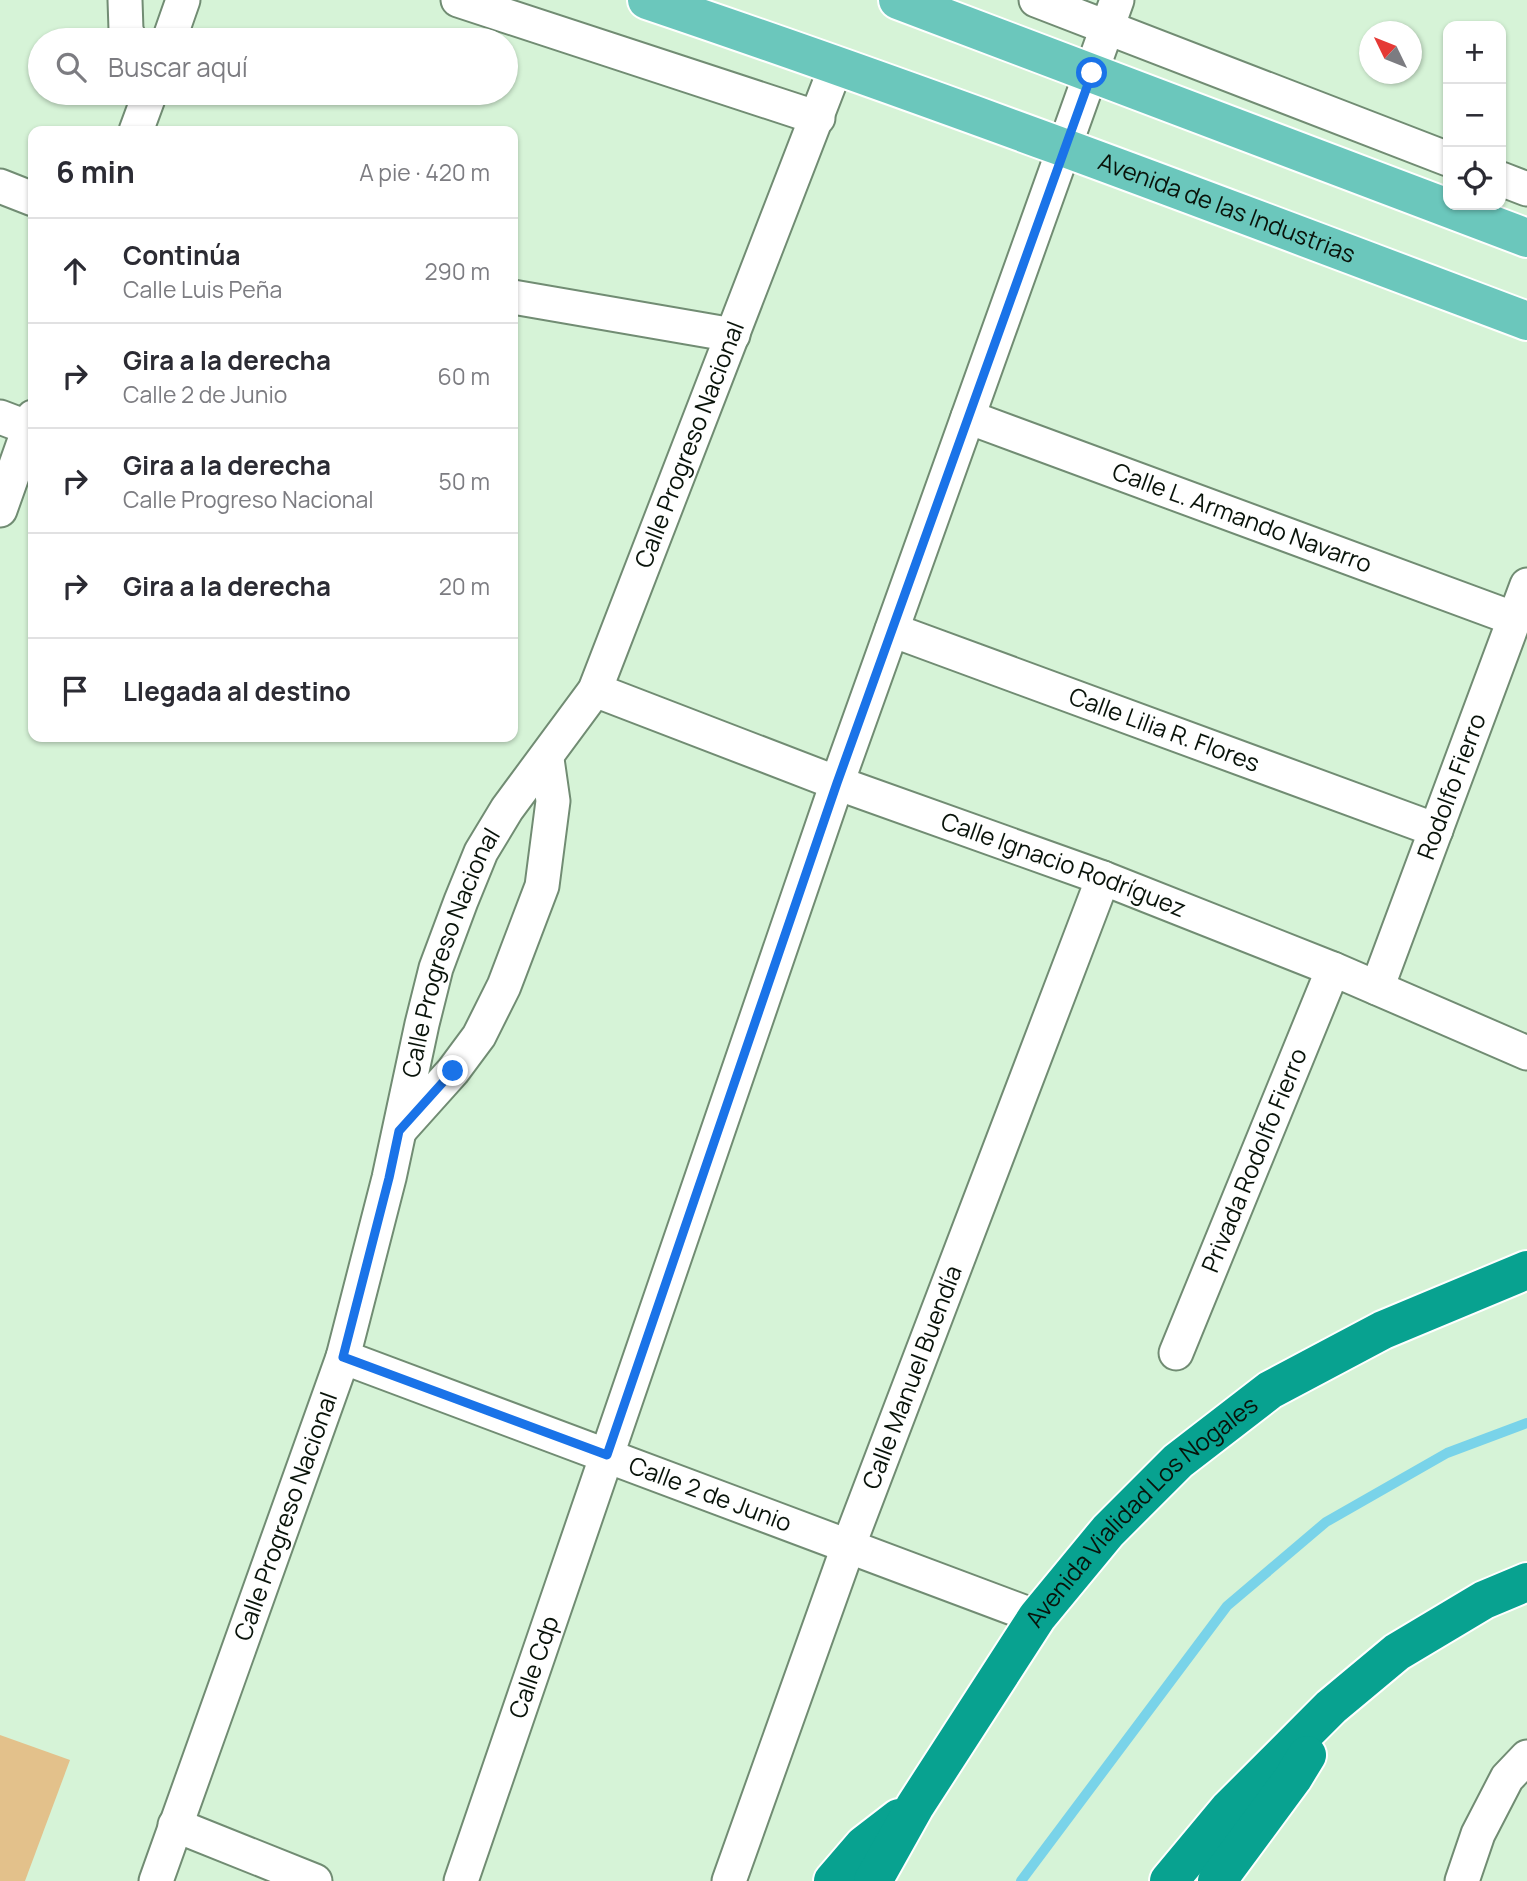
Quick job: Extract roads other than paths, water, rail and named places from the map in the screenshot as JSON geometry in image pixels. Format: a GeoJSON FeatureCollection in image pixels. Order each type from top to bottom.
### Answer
{"type":"FeatureCollection","features":[{"type":"Feature","properties":{"kind":"highway","name":"Avenida Vialidad Los Nogales"},"geometry":{"type":"LineString","coordinates":[[873,1881],[915,1806],[1037,1617],[1108,1531],[1178,1461],[1270,1390],[1383,1330],[1527,1270]]}},
{"type":"Feature","properties":{"kind":"highway"},"geometry":{"type":"LineString","coordinates":[[1169,1881],[1229,1809],[1331,1707],[1397,1652],[1484,1600],[1527,1582]]}},
{"type":"Feature","properties":{"kind":"highway"},"geometry":{"type":"LineString","coordinates":[[1217,1881],[1293,1778],[1331,1707]]}},
{"type":"Feature","properties":{"kind":"highway"},"geometry":{"type":"LineString","coordinates":[[833,1881],[864,1845],[915,1806]]}},
{"type":"Feature","properties":{"kind":"main road","name":"Avenida de las Industrias"},"geometry":{"type":"LineString","coordinates":[[647,0],[837,64],[1527,321]]}},
{"type":"Feature","properties":{"kind":"main road"},"geometry":{"type":"LineString","coordinates":[[898,0],[1527,238]]}},
{"type":"Feature","properties":{"kind":"street"},"geometry":{"type":"LineString","coordinates":[[125,0],[126,28]]}},
{"type":"Feature","properties":{"kind":"street"},"geometry":{"type":"LineString","coordinates":[[173,28],[183,0]]}},
{"type":"Feature","properties":{"kind":"street"},"geometry":{"type":"LineString","coordinates":[[458,0],[818,118]]}},
{"type":"Feature","properties":{"kind":"street"},"geometry":{"type":"LineString","coordinates":[[1036,0],[1112,14],[1443,157]]}},
{"type":"Feature","properties":{"kind":"street"},"geometry":{"type":"LineString","coordinates":[[1092,73],[1112,14]]}},
{"type":"Feature","properties":{"kind":"street","name":"Calle Progreso Nacional"},"geometry":{"type":"LineString","coordinates":[[156,1881],[343,1357],[389,1178],[436,968],[461,901],[481,852],[507,809],[547,759],[595,690],[837,64]]}},
{"type":"Feature","properties":{"kind":"street","name":"Calle Cdp"},"geometry":{"type":"LineString","coordinates":[[461,1881],[837,783],[1092,73]]}},
{"type":"Feature","properties":{"kind":"street"},"geometry":{"type":"LineString","coordinates":[[138,126],[146,105]]}},
{"type":"Feature","properties":{"kind":"street"},"geometry":{"type":"LineString","coordinates":[[1506,181],[1527,189]]}},
{"type":"Feature","properties":{"kind":"street"},"geometry":{"type":"LineString","coordinates":[[0,186],[28,197]]}},
{"type":"Feature","properties":{"kind":"street"},"geometry":{"type":"LineString","coordinates":[[518,298],[733,335]]}},
{"type":"Feature","properties":{"kind":"street","name":"Calle L. Armando Navarro"},"geometry":{"type":"LineString","coordinates":[[968,417],[1515,619]]}},
{"type":"Feature","properties":{"kind":"street"},"geometry":{"type":"LineString","coordinates":[[0,510],[21,420]]}},
{"type":"Feature","properties":{"kind":"street","name":"Rodolfo Fierro"},"geometry":{"type":"LineString","coordinates":[[1377,988],[1527,585]]}},
{"type":"Feature","properties":{"kind":"street","name":"Calle Lilia R. Flores"},"geometry":{"type":"LineString","coordinates":[[892,629],[1436,830]]}},
{"type":"Feature","properties":{"kind":"street","name":"Calle Ignacio Rodríguez"},"geometry":{"type":"LineString","coordinates":[[595,690],[837,783],[1103,878],[1333,969],[1527,1053]]}},
{"type":"Feature","properties":{"kind":"street"},"geometry":{"type":"LineString","coordinates":[[399,1131],[453,1071],[479,1035],[504,986],[542,886],[553,801],[547,759]]}},
{"type":"Feature","properties":{"kind":"street","name":"Calle Manuel Buendía"},"geometry":{"type":"LineString","coordinates":[[729,1881],[848,1546],[1103,878]]}},
{"type":"Feature","properties":{"kind":"street","name":"Privada Rodolfo Fierro"},"geometry":{"type":"LineString","coordinates":[[1176,1353],[1333,969]]}},
{"type":"Feature","properties":{"kind":"street","name":"Calle 2 de Junio"},"geometry":{"type":"LineString","coordinates":[[343,1357],[1037,1617]]}},
{"type":"Feature","properties":{"kind":"street"},"geometry":{"type":"LineString","coordinates":[[1462,1881],[1478,1834],[1507,1778],[1527,1757]]}},
{"type":"Feature","properties":{"kind":"street"},"geometry":{"type":"LineString","coordinates":[[175,1825],[315,1881]]}},
{"type":"Feature","properties":{"kind":"waterway"},"geometry":{"type":"LineString","coordinates":[[1021,1881],[1227,1606],[1326,1522],[1447,1453],[1527,1423]]}}]}
